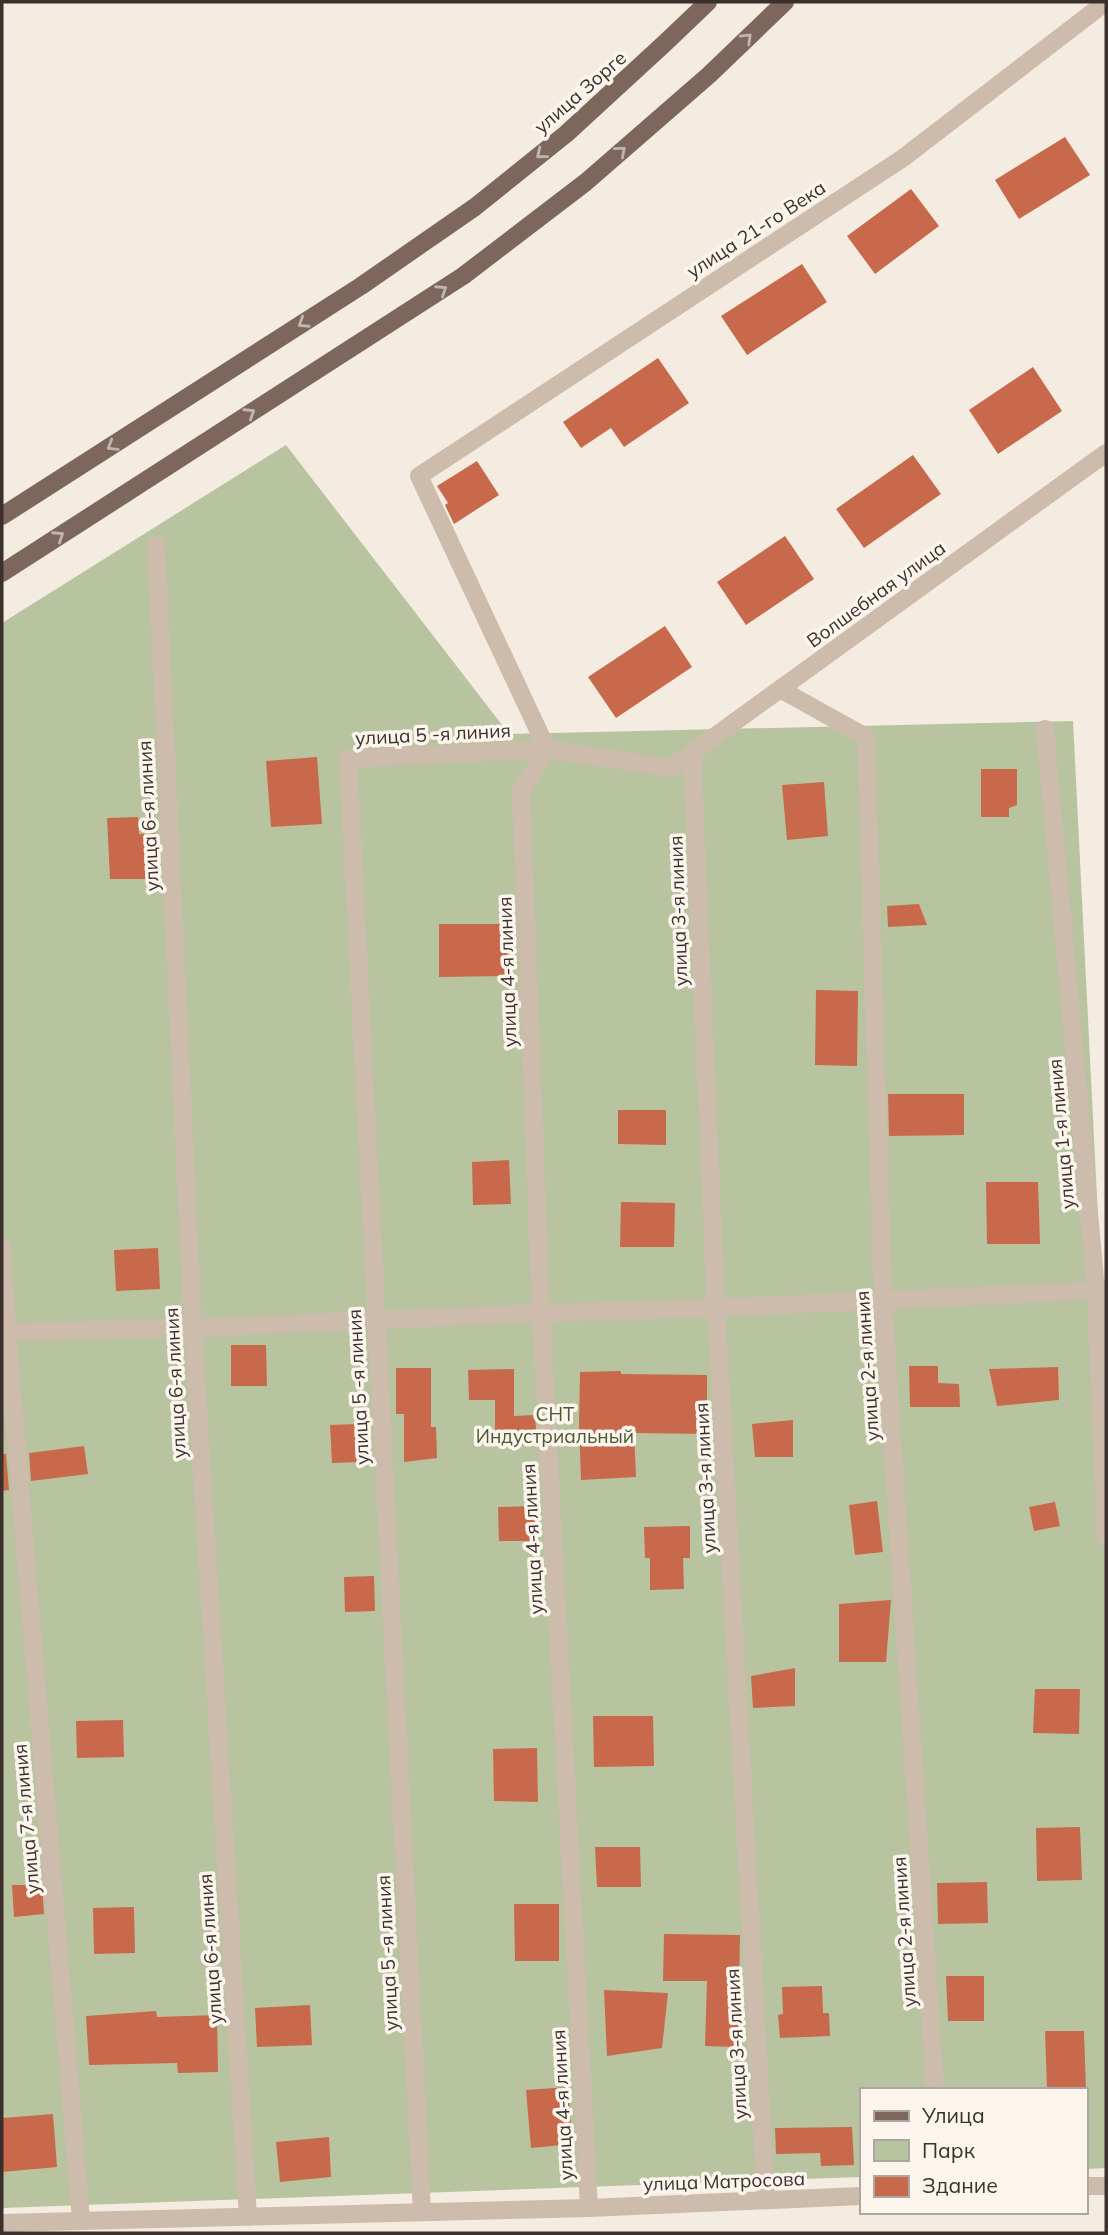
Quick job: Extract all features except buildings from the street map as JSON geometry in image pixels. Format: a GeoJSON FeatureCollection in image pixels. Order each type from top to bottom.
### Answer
{"type":"FeatureCollection","features":[{"type":"Feature","properties":{"kind":"main road","name":"улица Зорге"},"geometry":{"type":"LineString","coordinates":[[2,516],[360,286],[475,207],[566,134],[708,2]]}},
{"type":"Feature","properties":{"kind":"main road"},"geometry":{"type":"LineString","coordinates":[[2,573],[463,276],[586,182],[709,75],[785,2]]}},
{"type":"Feature","properties":{"kind":"street","name":"улица 21-го Века"},"geometry":{"type":"LineString","coordinates":[[547,749],[419,476],[903,158],[1106,2]]}},
{"type":"Feature","properties":{"kind":"street","name":"Волшебная улица"},"geometry":{"type":"LineString","coordinates":[[547,749],[671,768],[1106,453]]}},
{"type":"Feature","properties":{"kind":"street","name":"улица 6-я линия"},"geometry":{"type":"LineString","coordinates":[[156,545],[193,1328],[248,2217]]}},
{"type":"Feature","properties":{"kind":"street","name":"улица 2-я линия"},"geometry":{"type":"LineString","coordinates":[[780,689],[866,737],[883,1300],[935,2088]]}},
{"type":"Feature","properties":{"kind":"street","name":"улица 1-я линия"},"geometry":{"type":"LineString","coordinates":[[1045,729],[1101,1290],[1106,1537]]}},
{"type":"Feature","properties":{"kind":"street","name":"улица 4-я линия"},"geometry":{"type":"LineString","coordinates":[[547,749],[521,790],[541,1312],[589,2208]]}},
{"type":"Feature","properties":{"kind":"street","name":"улица 5 -я линия"},"geometry":{"type":"LineString","coordinates":[[422,2212],[348,759],[547,749]]}},
{"type":"Feature","properties":{"kind":"street","name":"улица 3-я линия"},"geometry":{"type":"LineString","coordinates":[[692,752],[716,1308],[766,2200]]}},
{"type":"Feature","properties":{"kind":"street","name":"улица 7-я линия"},"geometry":{"type":"LineString","coordinates":[[2,1246],[4,1332],[81,2220]]}},
{"type":"Feature","properties":{"kind":"street"},"geometry":{"type":"LineString","coordinates":[[4,1332],[193,1328],[541,1312],[716,1308],[1101,1290]]}},
{"type":"Feature","properties":{"kind":"street"},"geometry":{"type":"LineString","coordinates":[[1087,2186],[1106,2186]]}},
{"type":"Feature","properties":{"kind":"street","name":"улица Матросова"},"geometry":{"type":"LineString","coordinates":[[2,2223],[81,2220],[153,2226],[248,2217],[589,2208],[860,2196]]}},
{"type":"Feature","properties":{"kind":"green space","name":"СНТ Индустриальный"},"geometry":{"type":"Polygon","coordinates":[[[286,445],[509,734],[1073,721],[1106,1376],[1106,2168],[1087,2169],[1087,2088],[860,2088],[860,2177],[2,2208],[2,623],[286,445]]]}}]}
